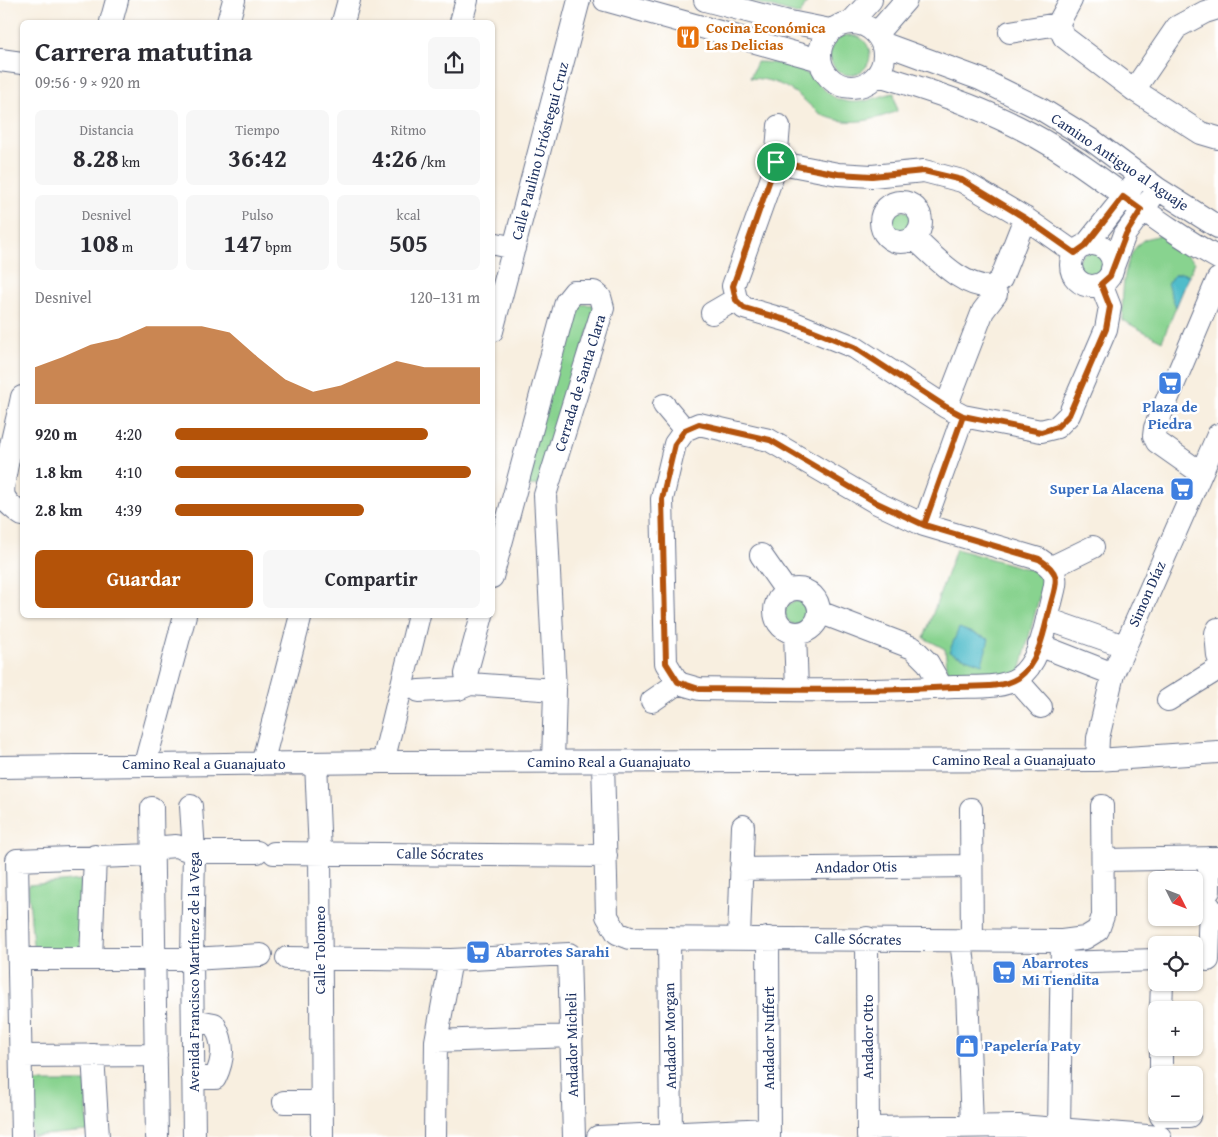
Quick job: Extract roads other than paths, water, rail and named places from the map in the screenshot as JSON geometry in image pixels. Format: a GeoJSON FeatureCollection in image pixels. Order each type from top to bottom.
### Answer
{"type":"FeatureCollection","features":[{"type":"Feature","properties":{"kind":"street"},"geometry":{"type":"LineString","coordinates":[[112,20],[117,0]]}},
{"type":"Feature","properties":{"kind":"street"},"geometry":{"type":"LineString","coordinates":[[229,20],[234,0]]}},
{"type":"Feature","properties":{"kind":"street"},"geometry":{"type":"LineString","coordinates":[[344,20],[349,0]]}},
{"type":"Feature","properties":{"kind":"street"},"geometry":{"type":"LineString","coordinates":[[462,20],[467,0]]}},
{"type":"Feature","properties":{"kind":"street","name":"Calle Paulino Urióstegui Cruz"},"geometry":{"type":"LineString","coordinates":[[495,320],[579,0]]}},
{"type":"Feature","properties":{"kind":"street"},"geometry":{"type":"LineString","coordinates":[[605,0],[820,60]]}},
{"type":"Feature","properties":{"kind":"street"},"geometry":{"type":"LineString","coordinates":[[705,0],[785,22],[841,26],[861,23],[880,38],[884,54],[883,65],[878,75],[860,86],[838,84],[823,70],[820,60],[824,38],[841,26],[871,0]]}},
{"type":"Feature","properties":{"kind":"street"},"geometry":{"type":"LineString","coordinates":[[880,38],[906,0]]}},
{"type":"Feature","properties":{"kind":"street"},"geometry":{"type":"LineString","coordinates":[[1058,24],[1071,0]]}},
{"type":"Feature","properties":{"kind":"street"},"geometry":{"type":"LineString","coordinates":[[1134,90],[1177,27],[1211,10]]}},
{"type":"Feature","properties":{"kind":"street"},"geometry":{"type":"LineString","coordinates":[[1010,32],[1058,24]]}},
{"type":"Feature","properties":{"kind":"street"},"geometry":{"type":"LineString","coordinates":[[1058,24],[1064,37],[1134,90],[1201,133],[1218,138]]}},
{"type":"Feature","properties":{"kind":"street","name":"Camino Antiguo al Aguaje"},"geometry":{"type":"LineString","coordinates":[[880,38],[980,79],[1040,109],[1093,141],[1158,189],[1218,226]]}},
{"type":"Feature","properties":{"kind":"street"},"geometry":{"type":"LineString","coordinates":[[0,60],[20,63]]}},
{"type":"Feature","properties":{"kind":"street","name":"Camino Antiguo al Aguaje"},"geometry":{"type":"LineString","coordinates":[[878,75],[926,89],[994,114],[1054,147],[1186,241],[1218,258]]}},
{"type":"Feature","properties":{"kind":"street"},"geometry":{"type":"LineString","coordinates":[[776,162],[838,174],[872,176],[924,171],[962,180],[1080,249],[1097,245],[1103,248],[1111,257],[1106,277],[1110,307],[1106,329],[1069,415],[1057,427],[1041,432],[955,412],[854,347],[789,321],[744,308],[736,300],[733,286],[776,162],[779,126]]}},
{"type":"Feature","properties":{"kind":"street"},"geometry":{"type":"LineString","coordinates":[[1140,176],[1132,204],[1126,234],[1106,277],[1089,286],[1078,281],[1071,270],[1080,249],[1132,204],[1158,189]]}},
{"type":"Feature","properties":{"kind":"street"},"geometry":{"type":"LineString","coordinates":[[924,525],[983,311],[996,296],[1025,218]]}},
{"type":"Feature","properties":{"kind":"street"},"geometry":{"type":"LineString","coordinates":[[914,238],[947,268],[996,296]]}},
{"type":"Feature","properties":{"kind":"street"},"geometry":{"type":"LineString","coordinates":[[495,244],[514,248]]}},
{"type":"Feature","properties":{"kind":"street"},"geometry":{"type":"LineString","coordinates":[[1201,473],[1157,442],[1154,436],[1155,428],[1218,279]]}},
{"type":"Feature","properties":{"kind":"street","name":"Cerrada de Santa Clara"},"geometry":{"type":"LineString","coordinates":[[495,566],[566,302],[574,292],[594,292],[600,297],[603,308],[545,495],[555,690],[553,762]]}},
{"type":"Feature","properties":{"kind":"street"},"geometry":{"type":"LineString","coordinates":[[712,313],[736,300]]}},
{"type":"Feature","properties":{"kind":"street"},"geometry":{"type":"LineString","coordinates":[[664,405],[685,430]]}},
{"type":"Feature","properties":{"kind":"street"},"geometry":{"type":"LineString","coordinates":[[20,406],[5,473],[3,494],[11,506],[20,513]]}},
{"type":"Feature","properties":{"kind":"street"},"geometry":{"type":"LineString","coordinates":[[699,424],[770,440],[877,503],[924,525],[1039,559],[1052,567],[1056,579],[1040,645],[1030,666],[1016,679],[998,685],[942,688],[699,689],[678,682],[666,663],[662,499],[675,444],[685,430],[699,424]]}},
{"type":"Feature","properties":{"kind":"street","name":"Simon Díaz"},"geometry":{"type":"LineString","coordinates":[[1096,760],[1098,738],[1113,674],[1218,435]]}},
{"type":"Feature","properties":{"kind":"street"},"geometry":{"type":"LineString","coordinates":[[517,489],[545,495]]}},
{"type":"Feature","properties":{"kind":"street"},"geometry":{"type":"LineString","coordinates":[[1052,567],[1093,547]]}},
{"type":"Feature","properties":{"kind":"street"},"geometry":{"type":"LineString","coordinates":[[761,555],[787,592]]}},
{"type":"Feature","properties":{"kind":"street"},"geometry":{"type":"LineString","coordinates":[[794,590],[809,593],[814,598],[819,612],[814,625],[802,633],[795,633],[783,628],[775,617],[777,602],[787,592],[794,590]]}},
{"type":"Feature","properties":{"kind":"street"},"geometry":{"type":"LineString","coordinates":[[819,612],[913,648],[928,662],[942,688]]}},
{"type":"Feature","properties":{"kind":"street"},"geometry":{"type":"LineString","coordinates":[[145,764],[184,618]]}},
{"type":"Feature","properties":{"kind":"street"},"geometry":{"type":"LineString","coordinates":[[262,764],[301,618]]}},
{"type":"Feature","properties":{"kind":"street"},"geometry":{"type":"LineString","coordinates":[[383,762],[418,618]]}},
{"type":"Feature","properties":{"kind":"street"},"geometry":{"type":"LineString","coordinates":[[470,684],[466,674],[481,618]]}},
{"type":"Feature","properties":{"kind":"street"},"geometry":{"type":"LineString","coordinates":[[1047,619],[1124,646]]}},
{"type":"Feature","properties":{"kind":"street"},"geometry":{"type":"LineString","coordinates":[[1218,629],[1218,656]]}},
{"type":"Feature","properties":{"kind":"street"},"geometry":{"type":"LineString","coordinates":[[795,633],[797,690]]}},
{"type":"Feature","properties":{"kind":"street"},"geometry":{"type":"LineString","coordinates":[[1040,645],[1113,674]]}},
{"type":"Feature","properties":{"kind":"street"},"geometry":{"type":"LineString","coordinates":[[1168,700],[1218,669]]}},
{"type":"Feature","properties":{"kind":"street"},"geometry":{"type":"LineString","coordinates":[[1016,679],[1041,707]]}},
{"type":"Feature","properties":{"kind":"street"},"geometry":{"type":"LineString","coordinates":[[652,701],[678,682]]}},
{"type":"Feature","properties":{"kind":"street"},"geometry":{"type":"LineString","coordinates":[[420,692],[458,689],[470,684],[555,690]]}},
{"type":"Feature","properties":{"kind":"street","name":"Camino Real a Guanajuato"},"geometry":{"type":"LineString","coordinates":[[0,767],[383,762],[1096,760],[1218,752]]}},
{"type":"Feature","properties":{"kind":"street"},"geometry":{"type":"LineString","coordinates":[[603,762],[606,856]]}},
{"type":"Feature","properties":{"kind":"street","name":"Calle Tolomeo"},"geometry":{"type":"LineString","coordinates":[[316,763],[320,853],[322,1137]]}},
{"type":"Feature","properties":{"kind":"street","name":"Avenida Francisco Martínez de la Vega"},"geometry":{"type":"LineString","coordinates":[[191,806],[194,852],[192,959],[194,1137]]}},
{"type":"Feature","properties":{"kind":"street"},"geometry":{"type":"LineString","coordinates":[[1102,806],[1103,860],[1213,858],[1206,960]]}},
{"type":"Feature","properties":{"kind":"street"},"geometry":{"type":"LineString","coordinates":[[152,808],[157,1137]]}},
{"type":"Feature","properties":{"kind":"street"},"geometry":{"type":"LineString","coordinates":[[963,1129],[967,990],[966,941],[971,866],[970,809]]}},
{"type":"Feature","properties":{"kind":"street"},"geometry":{"type":"LineString","coordinates":[[739,938],[742,826]]}},
{"type":"Feature","properties":{"kind":"street","name":"Calle Sócrates"},"geometry":{"type":"LineString","coordinates":[[19,959],[17,860],[152,855],[163,847],[176,846],[194,852],[606,856],[607,916],[617,933],[630,938],[867,938],[966,941],[1062,952],[1098,930],[1103,916],[1103,860]]}},
{"type":"Feature","properties":{"kind":"street"},"geometry":{"type":"LineString","coordinates":[[92,959],[95,856]]}},
{"type":"Feature","properties":{"kind":"street","name":"Andador Otis"},"geometry":{"type":"LineString","coordinates":[[741,869],[971,866]]}},
{"type":"Feature","properties":{"kind":"street","name":"Andador Morgan"},"geometry":{"type":"LineString","coordinates":[[669,938],[671,1134]]}},
{"type":"Feature","properties":{"kind":"street","name":"Andador Nuffert"},"geometry":{"type":"LineString","coordinates":[[768,938],[769,1133]]}},
{"type":"Feature","properties":{"kind":"street","name":"Andador Otto"},"geometry":{"type":"LineString","coordinates":[[867,938],[868,1132]]}},
{"type":"Feature","properties":{"kind":"street"},"geometry":{"type":"LineString","coordinates":[[1059,1129],[1062,952],[1148,959]]}},
{"type":"Feature","properties":{"kind":"street","name":"Andador Micheli"},"geometry":{"type":"LineString","coordinates":[[451,960],[570,954],[574,1137]]}},
{"type":"Feature","properties":{"kind":"street"},"geometry":{"type":"LineString","coordinates":[[22,1137],[19,959],[192,959],[261,955]]}},
{"type":"Feature","properties":{"kind":"street"},"geometry":{"type":"LineString","coordinates":[[287,958],[451,960],[436,1040],[435,1137]]}},
{"type":"Feature","properties":{"kind":"street"},"geometry":{"type":"LineString","coordinates":[[436,1040],[572,1036]]}},
{"type":"Feature","properties":{"kind":"street"},"geometry":{"type":"LineString","coordinates":[[93,1055],[98,1137]]}},
{"type":"Feature","properties":{"kind":"street"},"geometry":{"type":"LineString","coordinates":[[21,1056],[156,1055]]}},
{"type":"Feature","properties":{"kind":"street"},"geometry":{"type":"LineString","coordinates":[[284,1102],[322,1102]]}},
{"type":"Feature","properties":{"kind":"street"},"geometry":{"type":"LineString","coordinates":[[868,1132],[963,1129],[1019,1132],[1160,1126],[1174,1121]]}},
{"type":"Feature","properties":{"kind":"street"},"geometry":{"type":"LineString","coordinates":[[598,1137],[769,1133]]}},
{"type":"Feature","properties":{"kind":"water"},"geometry":{"type":"Polygon","coordinates":[[[1181,273],[1189,275],[1176,307],[1167,284],[1174,275],[1181,273]]]}},
{"type":"Feature","properties":{"kind":"water"},"geometry":{"type":"Polygon","coordinates":[[[959,628],[989,639],[982,664],[949,652],[959,628]]]}},
{"type":"Feature","properties":{"kind":"place","name":"Cocina Económica Las Delicias"},"geometry":{"type":"Point","coordinates":[688,37]}},
{"type":"Feature","properties":{"kind":"place","name":"Plaza de Piedra"},"geometry":{"type":"Point","coordinates":[1170,383]}},
{"type":"Feature","properties":{"kind":"place","name":"Super La Alacena"},"geometry":{"type":"Point","coordinates":[1182,489]}},
{"type":"Feature","properties":{"kind":"place","name":"Abarrotes Sarahi"},"geometry":{"type":"Point","coordinates":[478,952]}},
{"type":"Feature","properties":{"kind":"place","name":"Abarrotes Mi Tiendita"},"geometry":{"type":"Point","coordinates":[1004,972]}},
{"type":"Feature","properties":{"kind":"place","name":"Papelería Paty"},"geometry":{"type":"Point","coordinates":[967,1046]}}]}
